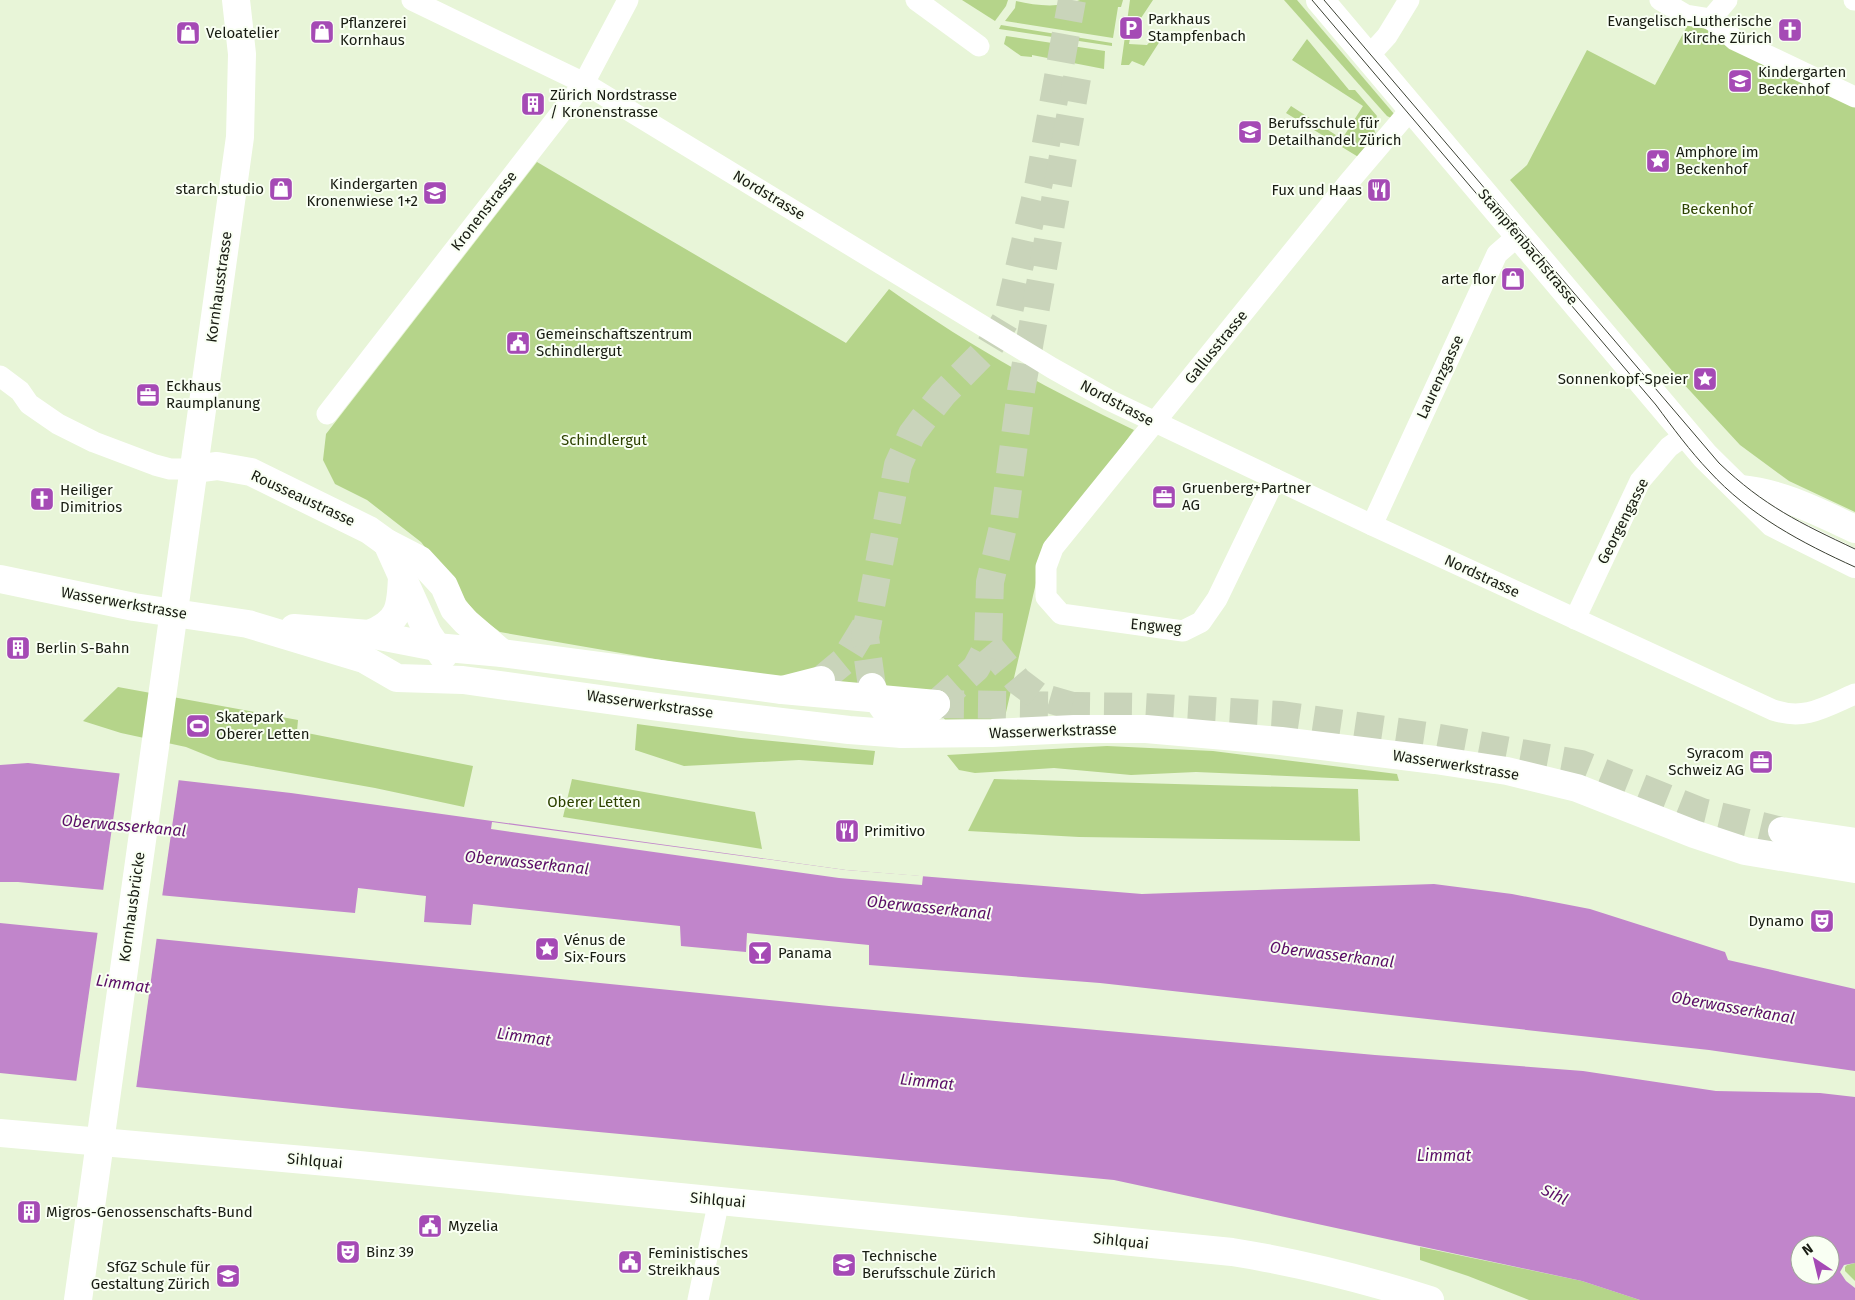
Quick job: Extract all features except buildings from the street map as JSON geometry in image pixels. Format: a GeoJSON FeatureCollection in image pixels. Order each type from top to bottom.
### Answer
{"type":"FeatureCollection","features":[{"type":"Feature","properties":{"kind":"main road","name":"Kornhausstrasse"},"geometry":{"type":"LineString","coordinates":[[178,574],[241,126],[242,54],[236,0]]}},
{"type":"Feature","properties":{"kind":"main road","name":"Stampfenbachstrasse"},"geometry":{"type":"LineString","coordinates":[[1320,0],[1712,463],[1741,489],[1773,523],[1855,564]]}},
{"type":"Feature","properties":{"kind":"main road","name":"Rousseaustrasse"},"geometry":{"type":"LineString","coordinates":[[194,469],[217,466],[251,472],[369,530],[387,543],[420,560],[444,586],[454,608],[476,632],[502,654]]}},
{"type":"Feature","properties":{"kind":"main road"},"geometry":{"type":"LineString","coordinates":[[1741,489],[1767,492],[1803,505],[1855,529]]}},
{"type":"Feature","properties":{"kind":"main road"},"geometry":{"type":"LineString","coordinates":[[387,543],[436,647],[463,680]]}},
{"type":"Feature","properties":{"kind":"main road","name":"Kornhausbrücke"},"geometry":{"type":"LineString","coordinates":[[78,1300],[178,574]]}},
{"type":"Feature","properties":{"kind":"main road"},"geometry":{"type":"LineString","coordinates":[[367,647],[398,612],[402,601],[402,576]]}},
{"type":"Feature","properties":{"kind":"main road","name":"Wasserwerkstrasse"},"geometry":{"type":"LineString","coordinates":[[0,579],[134,607],[248,624],[367,647],[436,647],[782,690],[874,692],[906,703],[936,704],[902,734]]}},
{"type":"Feature","properties":{"kind":"main road"},"geometry":{"type":"LineString","coordinates":[[436,647],[450,630],[454,608]]}},
{"type":"Feature","properties":{"kind":"main road","name":"Wasserwerkstrasse"},"geometry":{"type":"LineString","coordinates":[[367,647],[397,678],[463,680],[658,707],[849,730],[902,734],[1146,729],[1435,760],[1507,771],[1577,788],[1694,834],[1745,851],[1855,869]]}},
{"type":"Feature","properties":{"kind":"main road"},"geometry":{"type":"LineString","coordinates":[[782,690],[821,680]]}},
{"type":"Feature","properties":{"kind":"main road"},"geometry":{"type":"LineString","coordinates":[[874,692],[902,734]]}},
{"type":"Feature","properties":{"kind":"main road"},"geometry":{"type":"LineString","coordinates":[[1782,830],[1855,842]]}},
{"type":"Feature","properties":{"kind":"main road","name":"Sihlquai"},"geometry":{"type":"LineString","coordinates":[[0,1133],[719,1200],[1232,1252],[1299,1263],[1374,1282],[1430,1300]]}},
{"type":"Feature","properties":{"kind":"street","name":"Nordstrasse"},"geometry":{"type":"LineString","coordinates":[[412,0],[584,83],[1048,365],[1155,424],[1575,620],[1788,716],[1805,715],[1855,694]]}},
{"type":"Feature","properties":{"kind":"street","name":"Kronenstrasse"},"geometry":{"type":"LineString","coordinates":[[327,414],[584,83],[628,0]]}},
{"type":"Feature","properties":{"kind":"street"},"geometry":{"type":"LineString","coordinates":[[916,0],[979,46]]}},
{"type":"Feature","properties":{"kind":"street"},"geometry":{"type":"LineString","coordinates":[[1368,56],[1387,36],[1409,0]]}},
{"type":"Feature","properties":{"kind":"street"},"geometry":{"type":"LineString","coordinates":[[1660,0],[1686,15],[1711,19],[1735,40],[1855,97]]}},
{"type":"Feature","properties":{"kind":"street"},"geometry":{"type":"LineString","coordinates":[[1711,19],[1727,0]]}},
{"type":"Feature","properties":{"kind":"street","name":"Gallusstrasse"},"geometry":{"type":"LineString","coordinates":[[1046,597],[1046,567],[1053,548],[1348,183],[1411,108]]}},
{"type":"Feature","properties":{"kind":"street","name":"Laurenzgasse"},"geometry":{"type":"LineString","coordinates":[[1372,526],[1497,254],[1519,235]]}},
{"type":"Feature","properties":{"kind":"street","name":"Rousseaustrasse"},"geometry":{"type":"LineString","coordinates":[[0,376],[20,391],[29,404],[58,424],[94,442],[155,465],[170,469],[194,469]]}},
{"type":"Feature","properties":{"kind":"street","name":"Georgengasse"},"geometry":{"type":"LineString","coordinates":[[1575,620],[1640,481],[1669,447],[1687,434]]}},
{"type":"Feature","properties":{"kind":"street","name":"Engweg"},"geometry":{"type":"LineString","coordinates":[[1046,597],[1061,614],[1183,631],[1201,622],[1217,599],[1276,479]]}},
{"type":"Feature","properties":{"kind":"street"},"geometry":{"type":"LineString","coordinates":[[698,1300],[719,1200]]}},
{"type":"Feature","properties":{"kind":"green space"},"geometry":{"type":"Polygon","coordinates":[[[962,0],[1008,0],[995,21],[962,0]]]}},
{"type":"Feature","properties":{"kind":"green space"},"geometry":{"type":"Polygon","coordinates":[[[1080,0],[1123,0],[1121,7],[1118,7],[1113,38],[1005,21],[1015,8],[1016,1],[1048,5],[1072,3],[1080,0]]]}},
{"type":"Feature","properties":{"kind":"green space"},"geometry":{"type":"Polygon","coordinates":[[[1130,0],[1153,0],[1131,33],[1129,44],[1147,45],[1154,37],[1160,41],[1144,66],[1132,61],[1129,65],[1121,65],[1130,0]]]}},
{"type":"Feature","properties":{"kind":"green space"},"geometry":{"type":"Polygon","coordinates":[[[1284,0],[1297,0],[1395,115],[1391,118],[1387,116],[1284,0]]]}},
{"type":"Feature","properties":{"kind":"green space","name":"Beckenhof"},"geometry":{"type":"Polygon","coordinates":[[[1690,21],[1855,107],[1855,512],[1789,481],[1740,445],[1680,380],[1510,180],[1527,165],[1587,50],[1655,85],[1690,21]]]}},
{"type":"Feature","properties":{"kind":"green space"},"geometry":{"type":"Polygon","coordinates":[[[1001,25],[1112,43],[1112,46],[999,29],[1001,25]]]}},
{"type":"Feature","properties":{"kind":"green space"},"geometry":{"type":"Polygon","coordinates":[[[1006,36],[1105,51],[1104,69],[1032,55],[1032,57],[1021,56],[1004,44],[1006,36]]]}},
{"type":"Feature","properties":{"kind":"green space"},"geometry":{"type":"Polygon","coordinates":[[[1307,39],[1349,90],[1355,90],[1377,116],[1373,126],[1376,135],[1360,158],[1286,113],[1291,106],[1342,139],[1363,106],[1292,60],[1307,39]]]}},
{"type":"Feature","properties":{"kind":"green space","name":"Schindlergut"},"geometry":{"type":"Polygon","coordinates":[[[537,162],[846,343],[889,289],[948,329],[1008,365],[1070,399],[1134,430],[1042,557],[1001,734],[956,734],[923,691],[725,671],[500,632],[477,615],[421,542],[367,500],[335,484],[323,460],[326,434],[537,162]]]}},
{"type":"Feature","properties":{"kind":"green space"},"geometry":{"type":"Polygon","coordinates":[[[118,687],[298,720],[297,731],[473,766],[464,807],[375,788],[218,760],[186,747],[121,733],[83,721],[118,687]]]}},
{"type":"Feature","properties":{"kind":"green space"},"geometry":{"type":"Polygon","coordinates":[[[637,724],[741,738],[875,751],[873,765],[799,760],[684,766],[635,750],[637,724]]]}},
{"type":"Feature","properties":{"kind":"green space"},"geometry":{"type":"Polygon","coordinates":[[[1107,746],[1213,751],[1397,774],[1399,781],[1196,772],[1131,775],[1054,768],[975,773],[959,770],[947,755],[1107,746]]]}},
{"type":"Feature","properties":{"kind":"green space","name":"Oberer Letten"},"geometry":{"type":"Polygon","coordinates":[[[572,779],[755,812],[762,849],[563,817],[572,779]]]}},
{"type":"Feature","properties":{"kind":"green space"},"geometry":{"type":"Polygon","coordinates":[[[994,779],[1358,789],[1360,841],[1079,837],[968,831],[994,779]]]}},
{"type":"Feature","properties":{"kind":"green space"},"geometry":{"type":"Polygon","coordinates":[[[1420,1247],[1582,1281],[1640,1300],[1529,1300],[1468,1276],[1420,1260],[1420,1247]]]}},
{"type":"Feature","properties":{"kind":"green space"},"geometry":{"type":"Polygon","coordinates":[[[1855,1263],[1855,1281],[1845,1271],[1845,1267],[1855,1263]]]}},
{"type":"Feature","properties":{"kind":"water","name":"Oberwasserkanal"},"geometry":{"type":"Polygon","coordinates":[[[28,763],[291,793],[846,870],[1142,894],[1434,884],[1512,894],[1590,909],[1725,952],[1728,960],[1855,989],[1855,1071],[1709,1050],[1100,983],[869,965],[869,945],[747,933],[746,952],[681,946],[680,926],[473,904],[471,925],[424,922],[426,896],[358,888],[355,913],[18,882],[0,882],[0,765],[28,763]]]}},
{"type":"Feature","properties":{"kind":"water","name":"Limmat"},"geometry":{"type":"Polygon","coordinates":[[[0,923],[829,1006],[1375,1055],[1583,1071],[1716,1091],[1820,1093],[1855,1097],[1855,1263],[1844,1265],[1840,1272],[1846,1281],[1855,1288],[1855,1300],[1640,1300],[1582,1281],[1114,1180],[352,1109],[0,1073],[0,923]]]}},
{"type":"Feature","properties":{"kind":"pier"},"geometry":{"type":"Polygon","coordinates":[[[120,771],[179,778],[162,897],[103,891],[120,771]]]}},
{"type":"Feature","properties":{"kind":"pier"},"geometry":{"type":"Polygon","coordinates":[[[492,822],[846,870],[923,876],[922,885],[839,878],[491,829],[492,822]]]}},
{"type":"Feature","properties":{"kind":"pier"},"geometry":{"type":"Polygon","coordinates":[[[98,930],[157,936],[136,1089],[76,1083],[98,930]]]}},
{"type":"Feature","properties":{"kind":"tunnel"},"geometry":{"type":"LineString","coordinates":[[872,687],[865,637],[898,465],[912,434],[943,394],[990,346],[1008,316],[1039,182],[1072,0]]}},
{"type":"Feature","properties":{"kind":"tunnel"},"geometry":{"type":"LineString","coordinates":[[936,704],[976,668],[988,645],[990,582],[1003,527],[1021,391],[1077,78]]}},
{"type":"Feature","properties":{"kind":"tunnel"},"geometry":{"type":"LineString","coordinates":[[821,680],[844,661],[866,625]]}},
{"type":"Feature","properties":{"kind":"tunnel"},"geometry":{"type":"LineString","coordinates":[[988,645],[1018,681],[1038,696],[1072,706]]}},
{"type":"Feature","properties":{"kind":"tunnel"},"geometry":{"type":"LineString","coordinates":[[936,704],[1143,707],[1282,715],[1434,737],[1581,764],[1702,812],[1782,831]]}},
{"type":"Feature","properties":{"kind":"tram line"},"geometry":{"type":"LineString","coordinates":[[1312,0],[1656,405],[1709,471],[1741,501],[1777,526],[1815,548],[1855,567]]}},
{"type":"Feature","properties":{"kind":"tram line"},"geometry":{"type":"LineString","coordinates":[[1324,0],[1719,463],[1767,502],[1817,531],[1855,549]]}},
{"type":"Feature","properties":{"kind":"place","name":"Parkhaus Stampfenbach"},"geometry":{"type":"Point","coordinates":[1131,28]}},
{"type":"Feature","properties":{"kind":"place","name":"Evangelisch-Lutherische Kirche Zürich"},"geometry":{"type":"Point","coordinates":[1790,30]}},
{"type":"Feature","properties":{"kind":"place","name":"Pflanzerei Kornhaus"},"geometry":{"type":"Point","coordinates":[322,32]}},
{"type":"Feature","properties":{"kind":"place","name":"Veloatelier"},"geometry":{"type":"Point","coordinates":[188,33]}},
{"type":"Feature","properties":{"kind":"place","name":"Kindergarten Beckenhof"},"geometry":{"type":"Point","coordinates":[1740,81]}},
{"type":"Feature","properties":{"kind":"place","name":"Zürich Nordstrasse / Kronenstrasse"},"geometry":{"type":"Point","coordinates":[533,104]}},
{"type":"Feature","properties":{"kind":"place","name":"Berufsschule für Detailhandel Zürich"},"geometry":{"type":"Point","coordinates":[1250,132]}},
{"type":"Feature","properties":{"kind":"place","name":"Amphore im Beckenhof"},"geometry":{"type":"Point","coordinates":[1658,161]}},
{"type":"Feature","properties":{"kind":"place","name":"starch.studio"},"geometry":{"type":"Point","coordinates":[281,189]}},
{"type":"Feature","properties":{"kind":"place","name":"Fux und Haas"},"geometry":{"type":"Point","coordinates":[1379,190]}},
{"type":"Feature","properties":{"kind":"place","name":"Kindergarten Kronenwiese 1+2"},"geometry":{"type":"Point","coordinates":[435,193]}},
{"type":"Feature","properties":{"kind":"place","name":"arte flor"},"geometry":{"type":"Point","coordinates":[1513,279]}},
{"type":"Feature","properties":{"kind":"place","name":"Gemeinschaftszentrum Schindlergut"},"geometry":{"type":"Point","coordinates":[518,343]}},
{"type":"Feature","properties":{"kind":"place","name":"Sonnenkopf-Speier"},"geometry":{"type":"Point","coordinates":[1705,379]}},
{"type":"Feature","properties":{"kind":"place","name":"Eckhaus Raumplanung"},"geometry":{"type":"Point","coordinates":[148,395]}},
{"type":"Feature","properties":{"kind":"place","name":"Gruenberg+Partner AG"},"geometry":{"type":"Point","coordinates":[1164,497]}},
{"type":"Feature","properties":{"kind":"place","name":"Heiliger Dimitrios"},"geometry":{"type":"Point","coordinates":[42,499]}},
{"type":"Feature","properties":{"kind":"place","name":"Berlin S-Bahn"},"geometry":{"type":"Point","coordinates":[18,648]}},
{"type":"Feature","properties":{"kind":"place","name":"Skatepark Oberer Letten"},"geometry":{"type":"Point","coordinates":[198,726]}},
{"type":"Feature","properties":{"kind":"place","name":"Syracom Schweiz AG"},"geometry":{"type":"Point","coordinates":[1761,762]}},
{"type":"Feature","properties":{"kind":"place","name":"Primitivo"},"geometry":{"type":"Point","coordinates":[847,831]}},
{"type":"Feature","properties":{"kind":"place","name":"Dynamo"},"geometry":{"type":"Point","coordinates":[1822,921]}},
{"type":"Feature","properties":{"kind":"place","name":"Vénus de Six-Fours"},"geometry":{"type":"Point","coordinates":[547,949]}},
{"type":"Feature","properties":{"kind":"place","name":"Panama"},"geometry":{"type":"Point","coordinates":[760,953]}},
{"type":"Feature","properties":{"kind":"place","name":"Migros-Genossenschafts-Bund"},"geometry":{"type":"Point","coordinates":[29,1212]}},
{"type":"Feature","properties":{"kind":"place","name":"Myzelia"},"geometry":{"type":"Point","coordinates":[430,1226]}},
{"type":"Feature","properties":{"kind":"place","name":"Binz 39"},"geometry":{"type":"Point","coordinates":[348,1252]}},
{"type":"Feature","properties":{"kind":"place","name":"Feministisches Streikhaus"},"geometry":{"type":"Point","coordinates":[630,1262]}},
{"type":"Feature","properties":{"kind":"place","name":"Technische Berufsschule Zürich"},"geometry":{"type":"Point","coordinates":[844,1265]}},
{"type":"Feature","properties":{"kind":"place","name":"SfGZ Schule für Gestaltung Zürich"},"geometry":{"type":"Point","coordinates":[228,1276]}},
{"type":"Feature","properties":{"kind":"water label","name":"Sihl"},"geometry":{"type":"Point","coordinates":[1555,1194]}}]}
